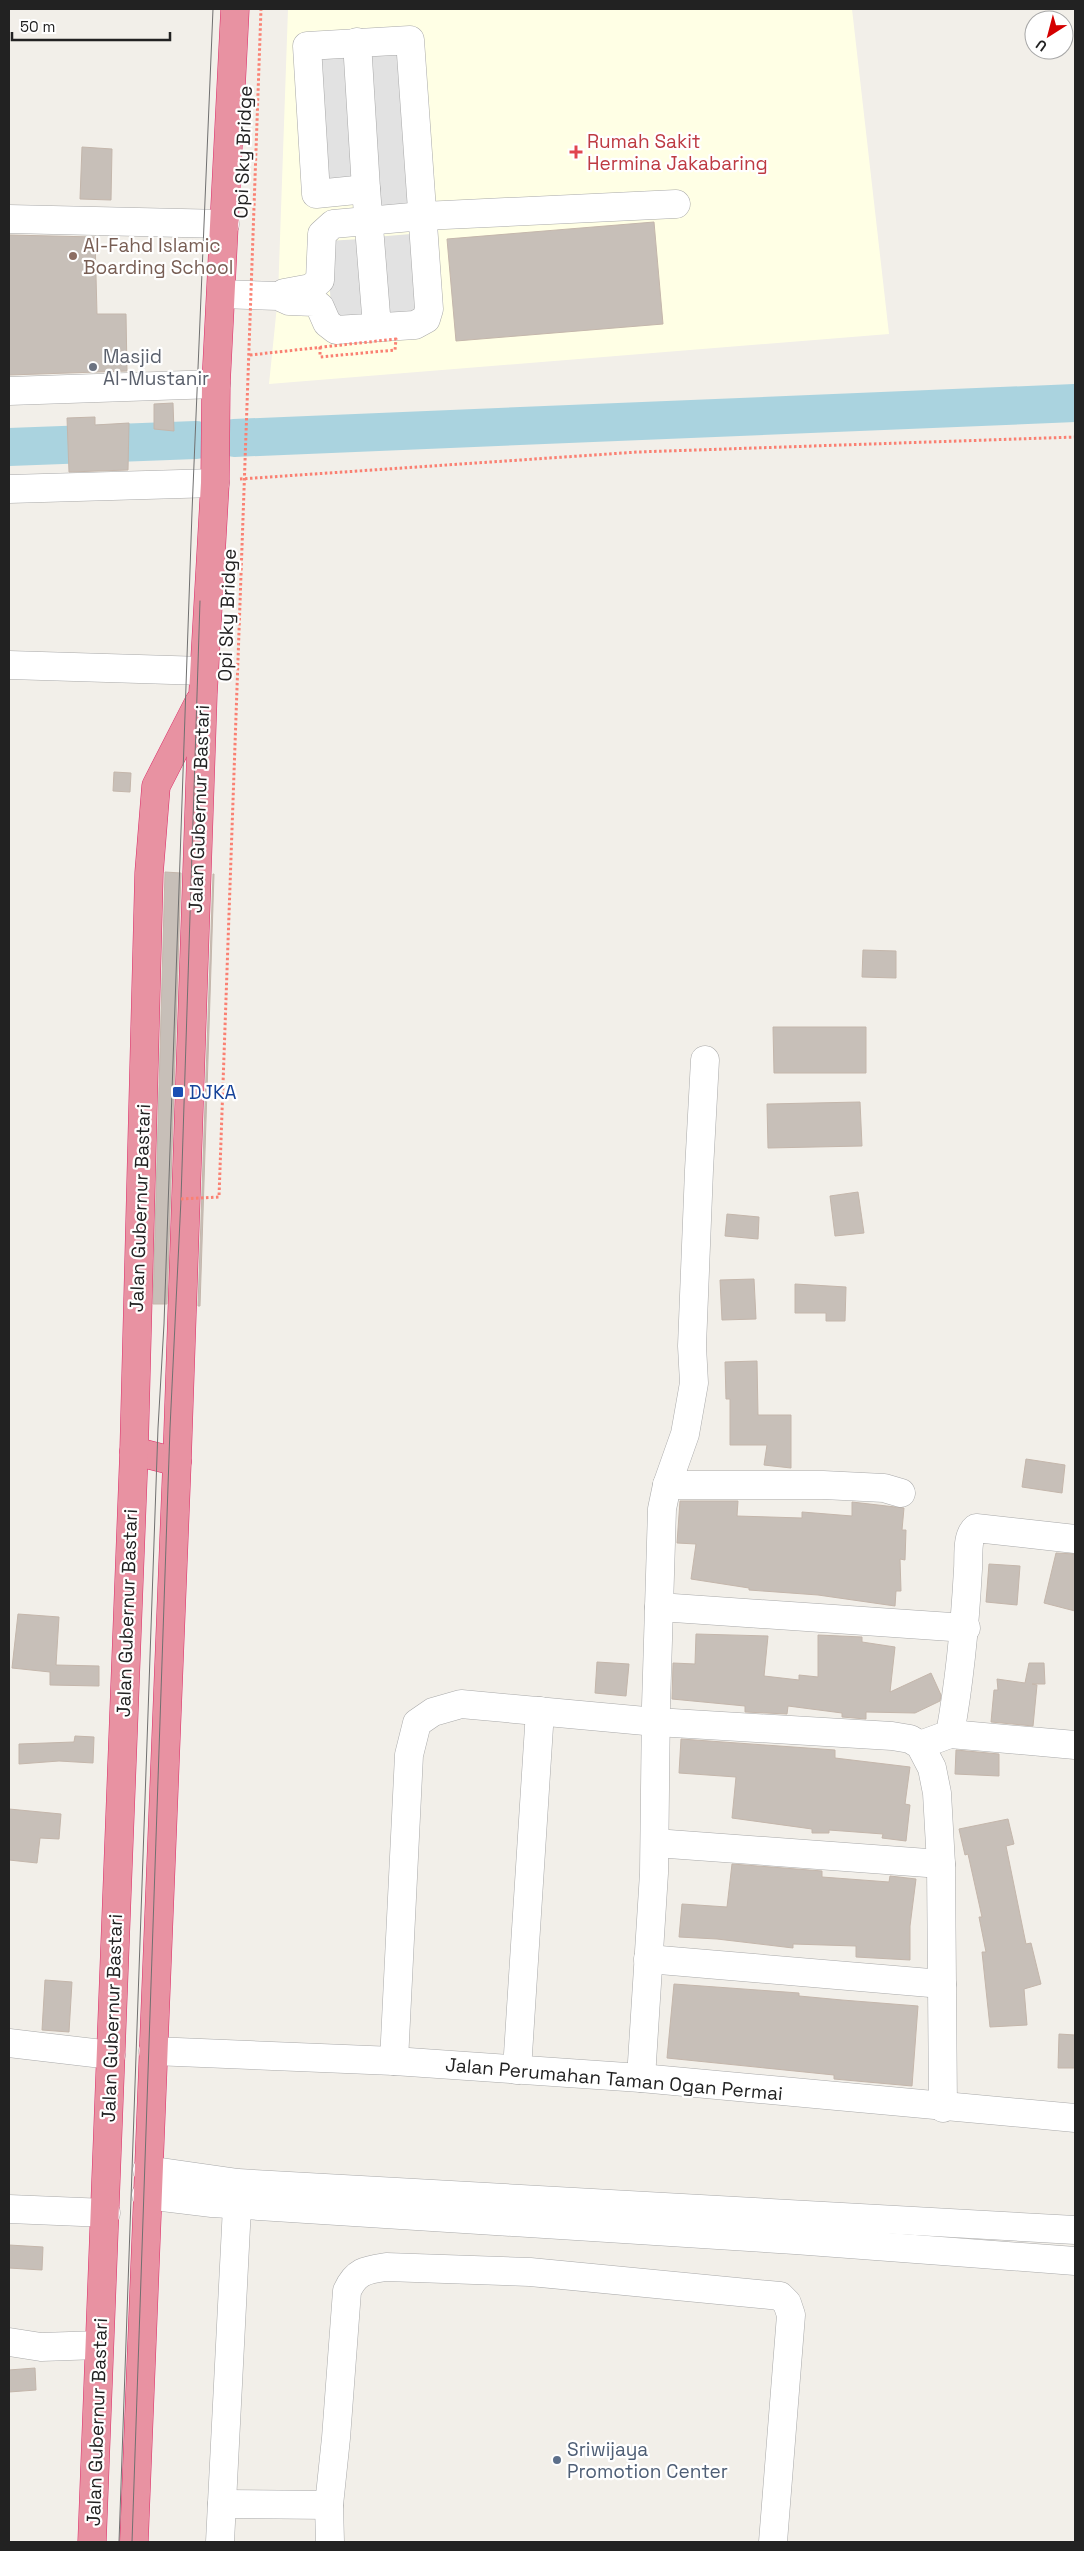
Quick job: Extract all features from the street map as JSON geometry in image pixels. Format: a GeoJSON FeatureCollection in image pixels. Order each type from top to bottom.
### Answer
{"type":"FeatureCollection","features":[{"type":"Feature","properties":{"kind":"highway","name":"Jalan Gubernur Bastari"},"geometry":{"type":"LineString","coordinates":[[134,2542],[159,2185],[153,2051],[177,1462],[203,683],[215,483],[216,384],[235,9]]}},
{"type":"Feature","properties":{"kind":"highway","name":"Jalan Gubernur Bastari"},"geometry":{"type":"LineString","coordinates":[[92,2542],[134,1451],[149,873],[156,786],[203,683]]}},
{"type":"Feature","properties":{"kind":"highway"},"geometry":{"type":"LineString","coordinates":[[134,1451],[177,1462]]}},
{"type":"Feature","properties":{"kind":"street"},"geometry":{"type":"LineString","coordinates":[[366,189],[316,194],[307,46],[410,40],[423,216],[429,309],[426,319],[415,325],[336,330],[327,324],[322,311],[320,280],[321,239],[325,229],[333,224],[423,216],[676,204]]}},
{"type":"Feature","properties":{"kind":"street"},"geometry":{"type":"LineString","coordinates":[[357,42],[376,327]]}},
{"type":"Feature","properties":{"kind":"street"},"geometry":{"type":"LineString","coordinates":[[9,219],[225,224]]}},
{"type":"Feature","properties":{"kind":"street"},"geometry":{"type":"LineString","coordinates":[[278,296],[288,291],[311,288],[320,280]]}},
{"type":"Feature","properties":{"kind":"street"},"geometry":{"type":"LineString","coordinates":[[220,294],[278,296],[289,301],[314,302],[322,311]]}},
{"type":"Feature","properties":{"kind":"street"},"geometry":{"type":"LineString","coordinates":[[9,391],[216,384]]}},
{"type":"Feature","properties":{"kind":"street"},"geometry":{"type":"LineString","coordinates":[[9,489],[215,483]]}},
{"type":"Feature","properties":{"kind":"street"},"geometry":{"type":"LineString","coordinates":[[9,665],[203,683]]}},
{"type":"Feature","properties":{"kind":"street"},"geometry":{"type":"LineString","coordinates":[[641,2078],[655,1843],[656,1722],[662,1509],[667,1484],[685,1434],[694,1383],[692,1346],[705,1060]]}},
{"type":"Feature","properties":{"kind":"street"},"geometry":{"type":"LineString","coordinates":[[667,1484],[823,1485],[884,1488],[900,1493]]}},
{"type":"Feature","properties":{"kind":"street"},"geometry":{"type":"LineString","coordinates":[[950,1734],[966,1628],[970,1536],[976,1528],[1075,1539]]}},
{"type":"Feature","properties":{"kind":"street"},"geometry":{"type":"LineString","coordinates":[[659,1607],[966,1628]]}},
{"type":"Feature","properties":{"kind":"street"},"geometry":{"type":"LineString","coordinates":[[394,2061],[409,1755],[417,1723],[433,1712],[462,1704],[656,1722],[892,1736],[910,1739],[920,1745],[932,1768],[937,1793],[941,1864],[943,2108]]}},
{"type":"Feature","properties":{"kind":"street"},"geometry":{"type":"LineString","coordinates":[[517,2070],[540,1711]]}},
{"type":"Feature","properties":{"kind":"street"},"geometry":{"type":"LineString","coordinates":[[920,1745],[950,1734],[1075,1745]]}},
{"type":"Feature","properties":{"kind":"street"},"geometry":{"type":"LineString","coordinates":[[655,1843],[941,1864]]}},
{"type":"Feature","properties":{"kind":"street"},"geometry":{"type":"LineString","coordinates":[[648,1960],[942,1984]]}},
{"type":"Feature","properties":{"kind":"street"},"geometry":{"type":"LineString","coordinates":[[9,2043],[111,2055]]}},
{"type":"Feature","properties":{"kind":"street","name":"Jalan Perumahan Taman Ogan Permai"},"geometry":{"type":"LineString","coordinates":[[153,2051],[394,2061],[641,2078],[943,2108],[1075,2118]]}},
{"type":"Feature","properties":{"kind":"street"},"geometry":{"type":"LineString","coordinates":[[159,2185],[225,2193],[1075,2261]]}},
{"type":"Feature","properties":{"kind":"street"},"geometry":{"type":"LineString","coordinates":[[225,2193],[1075,2230]]}},
{"type":"Feature","properties":{"kind":"street"},"geometry":{"type":"LineString","coordinates":[[223,2542],[225,2193]]}},
{"type":"Feature","properties":{"kind":"street"},"geometry":{"type":"LineString","coordinates":[[9,2209],[106,2213]]}},
{"type":"Feature","properties":{"kind":"street"},"geometry":{"type":"LineString","coordinates":[[330,2542],[329,2505],[347,2291],[351,2283],[366,2270],[386,2267],[530,2272],[780,2296],[787,2303],[791,2315],[773,2542]]}},
{"type":"Feature","properties":{"kind":"street"},"geometry":{"type":"LineString","coordinates":[[9,2342],[40,2346],[99,2345]]}},
{"type":"Feature","properties":{"kind":"street"},"geometry":{"type":"LineString","coordinates":[[222,2504],[329,2505]]}},
{"type":"Feature","properties":{"kind":"path","name":"Opi Sky Bridge"},"geometry":{"type":"LineString","coordinates":[[181,1199],[219,1197],[261,9]]}},
{"type":"Feature","properties":{"kind":"path"},"geometry":{"type":"LineString","coordinates":[[250,355],[396,338],[394,350],[320,356]]}},
{"type":"Feature","properties":{"kind":"path"},"geometry":{"type":"LineString","coordinates":[[215,483],[242,478],[638,452],[1075,437]]}},
{"type":"Feature","properties":{"kind":"shaded area","name":"Rumah Sakit Hermina Jakabaring"},"geometry":{"type":"Polygon","coordinates":[[[288,9],[852,9],[889,334],[269,384],[278,296],[288,9]]]}},
{"type":"Feature","properties":{"kind":"shaded area"},"geometry":{"type":"Polygon","coordinates":[[[403,51],[414,204],[375,207],[364,54],[403,51]]]}},
{"type":"Feature","properties":{"kind":"shaded area"},"geometry":{"type":"Polygon","coordinates":[[[352,57],[359,185],[322,187],[315,59],[352,57]]]}},
{"type":"Feature","properties":{"kind":"shaded area"},"geometry":{"type":"Polygon","coordinates":[[[411,234],[419,317],[384,321],[375,237],[411,234]]]}},
{"type":"Feature","properties":{"kind":"shaded area"},"geometry":{"type":"Polygon","coordinates":[[[361,239],[367,322],[332,324],[327,241],[361,239]]]}},
{"type":"Feature","properties":{"kind":"building"},"geometry":{"type":"Polygon","coordinates":[[[82,147],[112,149],[111,200],[80,199],[82,147]]]}},
{"type":"Feature","properties":{"kind":"building"},"geometry":{"type":"Polygon","coordinates":[[[654,222],[663,324],[456,341],[447,239],[654,222]]]}},
{"type":"Feature","properties":{"kind":"building"},"geometry":{"type":"Polygon","coordinates":[[[9,235],[95,237],[97,314],[126,314],[127,371],[9,375],[9,235]]]}},
{"type":"Feature","properties":{"kind":"building"},"geometry":{"type":"Polygon","coordinates":[[[173,403],[174,431],[154,429],[154,404],[173,403]]]}},
{"type":"Feature","properties":{"kind":"building"},"geometry":{"type":"Polygon","coordinates":[[[95,417],[95,425],[129,423],[128,470],[69,472],[67,418],[95,417]]]}},
{"type":"Feature","properties":{"kind":"building"},"geometry":{"type":"Polygon","coordinates":[[[114,772],[131,773],[130,792],[113,791],[114,772]]]}},
{"type":"Feature","properties":{"kind":"building"},"geometry":{"type":"Polygon","coordinates":[[[165,872],[181,873],[167,1304],[153,1304],[165,872]]]}},
{"type":"Feature","properties":{"kind":"building"},"geometry":{"type":"Polygon","coordinates":[[[213,874],[200,1306],[198,1306],[213,874]]]}},
{"type":"Feature","properties":{"kind":"building"},"geometry":{"type":"Polygon","coordinates":[[[863,950],[896,951],[896,978],[862,977],[863,950]]]}},
{"type":"Feature","properties":{"kind":"building"},"geometry":{"type":"Polygon","coordinates":[[[773,1027],[866,1027],[866,1073],[774,1073],[773,1027]]]}},
{"type":"Feature","properties":{"kind":"building"},"geometry":{"type":"Polygon","coordinates":[[[860,1102],[862,1146],[768,1148],[767,1104],[860,1102]]]}},
{"type":"Feature","properties":{"kind":"building"},"geometry":{"type":"Polygon","coordinates":[[[858,1192],[864,1233],[835,1236],[830,1196],[858,1192]]]}},
{"type":"Feature","properties":{"kind":"building"},"geometry":{"type":"Polygon","coordinates":[[[727,1214],[759,1217],[758,1239],[725,1236],[727,1214]]]}},
{"type":"Feature","properties":{"kind":"building"},"geometry":{"type":"Polygon","coordinates":[[[754,1279],[756,1319],[722,1320],[720,1280],[754,1279]]]}},
{"type":"Feature","properties":{"kind":"building"},"geometry":{"type":"Polygon","coordinates":[[[795,1284],[846,1287],[845,1321],[826,1321],[826,1313],[795,1313],[795,1284]]]}},
{"type":"Feature","properties":{"kind":"building"},"geometry":{"type":"Polygon","coordinates":[[[757,1361],[758,1415],[791,1415],[791,1468],[764,1465],[767,1445],[730,1445],[730,1399],[726,1399],[725,1362],[757,1361]]]}},
{"type":"Feature","properties":{"kind":"building"},"geometry":{"type":"Polygon","coordinates":[[[1026,1459],[1065,1465],[1062,1493],[1022,1487],[1026,1459]]]}},
{"type":"Feature","properties":{"kind":"building"},"geometry":{"type":"Polygon","coordinates":[[[680,1501],[738,1501],[737,1516],[802,1518],[802,1512],[852,1516],[852,1502],[904,1508],[902,1530],[906,1530],[905,1560],[900,1559],[901,1591],[896,1591],[895,1606],[818,1595],[749,1590],[749,1588],[691,1579],[696,1544],[677,1543],[680,1501]]]}},
{"type":"Feature","properties":{"kind":"building"},"geometry":{"type":"Polygon","coordinates":[[[1056,1553],[1075,1554],[1075,1611],[1044,1603],[1056,1553]]]}},
{"type":"Feature","properties":{"kind":"building"},"geometry":{"type":"Polygon","coordinates":[[[989,1564],[1020,1566],[1017,1605],[986,1602],[989,1564]]]}},
{"type":"Feature","properties":{"kind":"building"},"geometry":{"type":"Polygon","coordinates":[[[18,1614],[59,1617],[56,1665],[99,1666],[99,1686],[50,1685],[50,1672],[12,1668],[18,1614]]]}},
{"type":"Feature","properties":{"kind":"building"},"geometry":{"type":"Polygon","coordinates":[[[696,1634],[768,1636],[764,1676],[799,1680],[799,1675],[818,1677],[818,1635],[862,1637],[862,1642],[895,1647],[890,1692],[931,1673],[941,1695],[940,1701],[915,1713],[866,1712],[866,1719],[842,1717],[842,1713],[788,1706],[787,1714],[745,1712],[745,1706],[672,1699],[673,1663],[695,1664],[696,1634]]]}},
{"type":"Feature","properties":{"kind":"building"},"geometry":{"type":"Polygon","coordinates":[[[597,1662],[629,1664],[626,1696],[595,1693],[597,1662]]]}},
{"type":"Feature","properties":{"kind":"building"},"geometry":{"type":"Polygon","coordinates":[[[1029,1663],[1044,1663],[1045,1684],[1032,1684],[1037,1685],[1033,1726],[991,1722],[994,1690],[998,1690],[997,1679],[1025,1683],[1029,1663]]]}},
{"type":"Feature","properties":{"kind":"building"},"geometry":{"type":"Polygon","coordinates":[[[75,1736],[94,1737],[93,1763],[59,1761],[19,1764],[19,1744],[74,1742],[75,1736]]]}},
{"type":"Feature","properties":{"kind":"building"},"geometry":{"type":"Polygon","coordinates":[[[681,1739],[835,1750],[835,1758],[910,1767],[905,1804],[910,1805],[906,1841],[882,1838],[883,1834],[829,1830],[829,1833],[812,1833],[812,1829],[732,1818],[736,1777],[679,1773],[681,1739]]]}},
{"type":"Feature","properties":{"kind":"building"},"geometry":{"type":"Polygon","coordinates":[[[956,1750],[999,1754],[999,1776],[955,1774],[956,1750]]]}},
{"type":"Feature","properties":{"kind":"building"},"geometry":{"type":"Polygon","coordinates":[[[9,1809],[61,1814],[59,1839],[40,1838],[37,1863],[9,1860],[9,1809]]]}},
{"type":"Feature","properties":{"kind":"building"},"geometry":{"type":"Polygon","coordinates":[[[1008,1819],[1014,1844],[1006,1846],[1026,1944],[1031,1943],[1041,1984],[1024,1989],[1027,2025],[990,2027],[982,1952],[986,1952],[979,1917],[982,1917],[968,1854],[965,1855],[959,1829],[1008,1819]]]}},
{"type":"Feature","properties":{"kind":"building"},"geometry":{"type":"Polygon","coordinates":[[[732,1864],[822,1871],[822,1877],[889,1882],[890,1876],[916,1879],[910,1926],[910,1960],[856,1957],[856,1946],[793,1944],[793,1948],[717,1939],[679,1937],[682,1904],[727,1907],[732,1864]]]}},
{"type":"Feature","properties":{"kind":"building"},"geometry":{"type":"Polygon","coordinates":[[[45,1980],[72,1982],[69,2032],[42,2030],[45,1980]]]}},
{"type":"Feature","properties":{"kind":"building"},"geometry":{"type":"Polygon","coordinates":[[[674,1984],[799,1993],[799,1996],[918,2006],[912,2086],[834,2079],[834,2075],[667,2058],[674,1984]]]}},
{"type":"Feature","properties":{"kind":"building"},"geometry":{"type":"Polygon","coordinates":[[[1059,2034],[1075,2035],[1075,2068],[1058,2068],[1059,2034]]]}},
{"type":"Feature","properties":{"kind":"building"},"geometry":{"type":"Polygon","coordinates":[[[9,2245],[43,2247],[42,2270],[9,2268],[9,2245]]]}},
{"type":"Feature","properties":{"kind":"building"},"geometry":{"type":"Polygon","coordinates":[[[35,2368],[36,2390],[9,2392],[9,2370],[35,2368]]]}},
{"type":"Feature","properties":{"kind":"waterway"},"geometry":{"type":"LineString","coordinates":[[234,438],[1075,403]]}},
{"type":"Feature","properties":{"kind":"waterway"},"geometry":{"type":"LineString","coordinates":[[9,447],[196,440]]}},
{"type":"Feature","properties":{"kind":"tram line"},"geometry":{"type":"LineString","coordinates":[[119,2542],[158,1428],[164,1324],[192,512],[213,9]]}},
{"type":"Feature","properties":{"kind":"tram line"},"geometry":{"type":"LineString","coordinates":[[132,2542],[170,1428],[181,1199],[200,601]]}},
{"type":"Feature","properties":{"kind":"place","name":"Rumah Sakit Hermina Jakabaring"},"geometry":{"type":"Point","coordinates":[576,152]}},
{"type":"Feature","properties":{"kind":"place","name":"Al-Fahd Islamic Boarding School"},"geometry":{"type":"Point","coordinates":[73,256]}},
{"type":"Feature","properties":{"kind":"place","name":"Masjid Al-Mustanir"},"geometry":{"type":"Point","coordinates":[93,367]}},
{"type":"Feature","properties":{"kind":"place","name":"DJKA"},"geometry":{"type":"Point","coordinates":[178,1092]}},
{"type":"Feature","properties":{"kind":"place","name":"Sriwijaya Promotion Center"},"geometry":{"type":"Point","coordinates":[557,2460]}}]}
